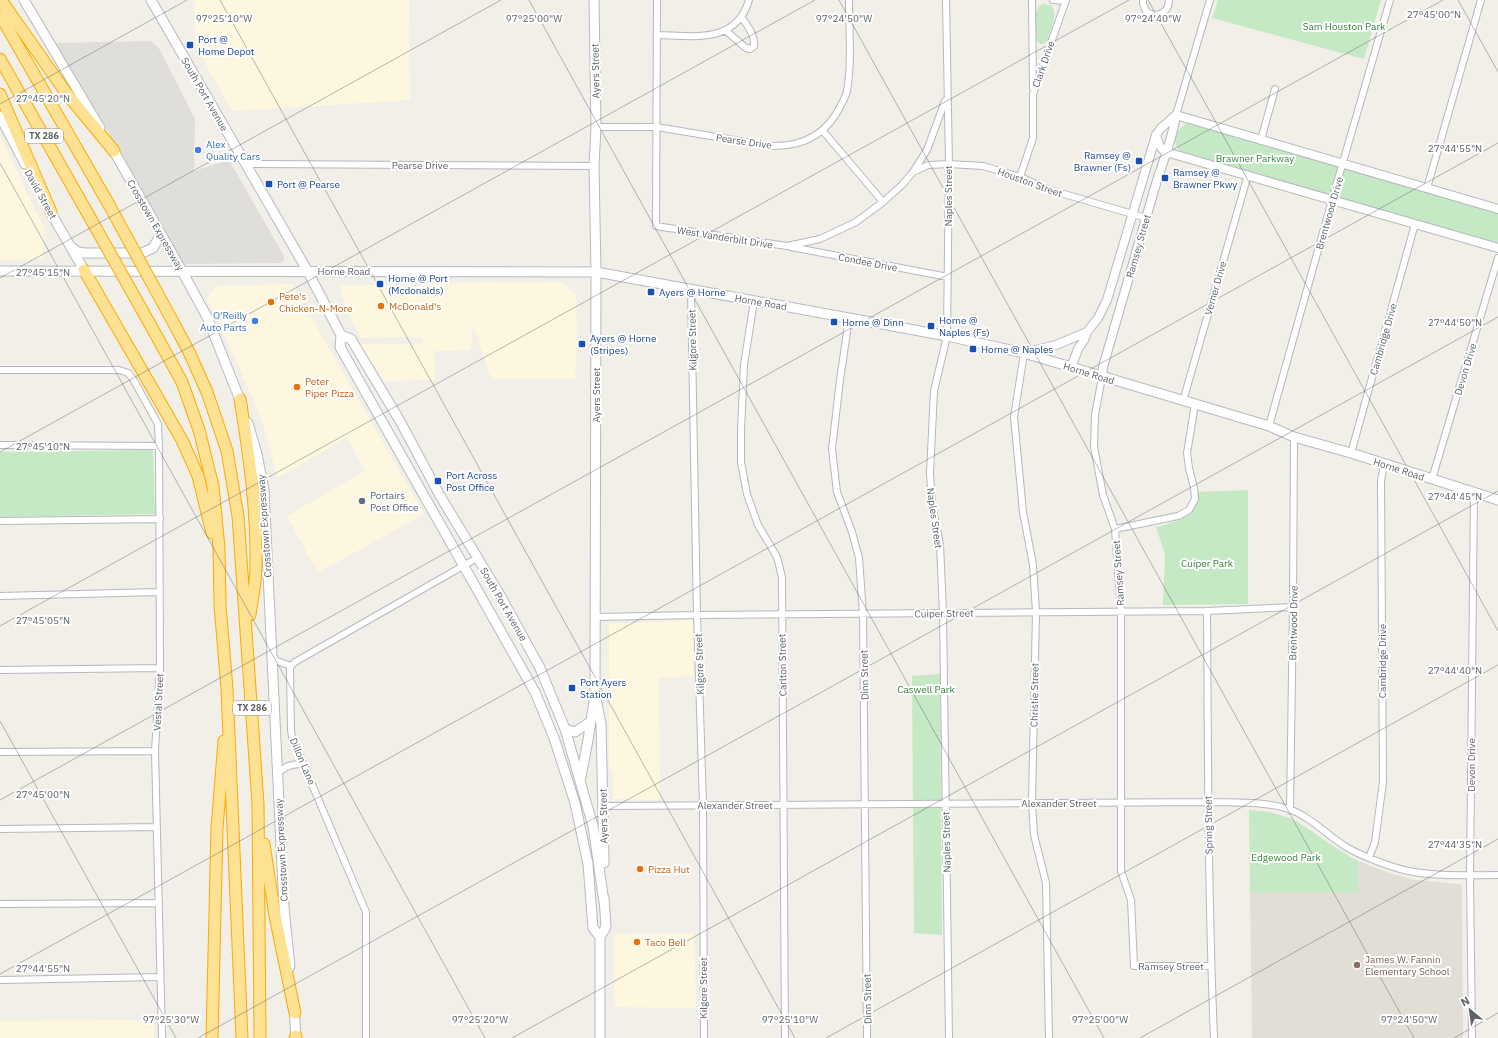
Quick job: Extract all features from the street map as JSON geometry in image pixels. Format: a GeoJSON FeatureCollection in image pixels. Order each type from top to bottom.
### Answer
{"type":"FeatureCollection","features":[{"type":"Feature","properties":{"kind":"highway"},"geometry":{"type":"LineString","coordinates":[[1,0],[67,94],[114,151]]}},
{"type":"Feature","properties":{"kind":"highway","name":"Crosstown Expressway"},"geometry":{"type":"LineString","coordinates":[[0,15],[108,203],[189,352],[207,392],[227,451],[238,516],[258,804],[260,1033]]}},
{"type":"Feature","properties":{"kind":"highway","name":"TX 286"},"geometry":{"type":"LineString","coordinates":[[0,59],[182,382],[200,430],[213,486],[219,548],[220,605],[227,689],[242,1033]]}},
{"type":"Feature","properties":{"kind":"highway"},"geometry":{"type":"LineString","coordinates":[[0,94],[51,212]]}},
{"type":"Feature","properties":{"kind":"highway"},"geometry":{"type":"LineString","coordinates":[[84,270],[182,440],[198,476],[220,567]]}},
{"type":"Feature","properties":{"kind":"highway"},"geometry":{"type":"LineString","coordinates":[[240,399],[254,496],[256,567],[247,640]]}},
{"type":"Feature","properties":{"kind":"highway"},"geometry":{"type":"LineString","coordinates":[[212,1037],[217,828],[227,689]]}},
{"type":"Feature","properties":{"kind":"highway"},"geometry":{"type":"LineString","coordinates":[[258,804],[275,916],[295,1013]]}},
{"type":"Feature","properties":{"kind":"main road","name":"Crosstown Expressway"},"geometry":{"type":"LineString","coordinates":[[24,0],[114,151],[207,317],[240,399],[257,454],[264,490],[284,908],[295,1013],[295,1037]]}},
{"type":"Feature","properties":{"kind":"main road","name":"South Port Avenue"},"geometry":{"type":"LineString","coordinates":[[151,0],[307,270],[341,335],[340,347],[535,692],[571,785]]}},
{"type":"Feature","properties":{"kind":"main road","name":"Ayers Street"},"geometry":{"type":"LineString","coordinates":[[580,782],[595,695],[596,272],[594,166],[596,127],[594,0]]}},
{"type":"Feature","properties":{"kind":"main road","name":"David Street"},"geometry":{"type":"LineString","coordinates":[[0,116],[84,270]]}},
{"type":"Feature","properties":{"kind":"main road"},"geometry":{"type":"LineString","coordinates":[[71,247],[78,252],[85,253],[142,253],[153,248],[161,234]]}},
{"type":"Feature","properties":{"kind":"main road","name":"Horne Road"},"geometry":{"type":"LineString","coordinates":[[0,271],[307,270],[596,272],[947,336],[1024,353],[1269,426],[1294,437],[1350,453],[1498,500]]}},
{"type":"Feature","properties":{"kind":"main road","name":"South Port Avenue"},"geometry":{"type":"LineString","coordinates":[[341,335],[351,339],[400,421],[439,494],[500,595],[540,668],[565,729],[593,826],[604,902]]}},
{"type":"Feature","properties":{"kind":"main road","name":"Ayers Street"},"geometry":{"type":"LineString","coordinates":[[595,695],[601,724],[604,806],[604,902],[606,927],[600,937],[600,1038]]}},
{"type":"Feature","properties":{"kind":"main road"},"geometry":{"type":"LineString","coordinates":[[565,729],[575,732],[590,722]]}},
{"type":"Feature","properties":{"kind":"main road","name":"Ayers Street"},"geometry":{"type":"LineString","coordinates":[[571,785],[586,854],[593,928],[600,937]]}},
{"type":"Feature","properties":{"kind":"street","name":"West Vanderbilt Drive"},"geometry":{"type":"LineString","coordinates":[[658,0],[656,226],[787,246],[820,239],[856,222],[883,202],[902,185],[913,172],[927,150],[947,96]]}},
{"type":"Feature","properties":{"kind":"street"},"geometry":{"type":"LineString","coordinates":[[658,35],[702,36],[726,31],[742,18],[749,0]]}},
{"type":"Feature","properties":{"kind":"street","name":"Pearse Drive"},"geometry":{"type":"LineString","coordinates":[[596,127],[657,127],[781,146],[804,142],[824,131],[836,116],[847,93],[849,63],[849,0]]}},
{"type":"Feature","properties":{"kind":"street","name":"Naples Street"},"geometry":{"type":"LineString","coordinates":[[946,0],[949,164],[947,336],[934,391],[930,473],[932,504],[940,544],[943,613],[949,1038]]}},
{"type":"Feature","properties":{"kind":"street"},"geometry":{"type":"LineString","coordinates":[[1032,0],[1033,94]]}},
{"type":"Feature","properties":{"kind":"street"},"geometry":{"type":"LineString","coordinates":[[1054,0],[1066,0]]}},
{"type":"Feature","properties":{"kind":"street","name":"Clark Drive"},"geometry":{"type":"LineString","coordinates":[[1020,177],[1033,138],[1033,94],[1066,0]]}},
{"type":"Feature","properties":{"kind":"street"},"geometry":{"type":"LineString","coordinates":[[1143,0],[1146,11],[1156,15],[1160,15],[1166,11],[1169,0]]}},
{"type":"Feature","properties":{"kind":"street","name":"Ramsey Street"},"geometry":{"type":"LineString","coordinates":[[1210,0],[1176,115],[1174,128],[1146,218],[1103,367],[1095,415],[1094,447],[1103,494],[1115,529],[1120,611],[1121,871],[1131,900],[1134,966],[1211,966]]}},
{"type":"Feature","properties":{"kind":"street","name":"Brentwood Drive"},"geometry":{"type":"LineString","coordinates":[[1269,426],[1390,0]]}},
{"type":"Feature","properties":{"kind":"street"},"geometry":{"type":"LineString","coordinates":[[1427,188],[1481,0]]}},
{"type":"Feature","properties":{"kind":"street"},"geometry":{"type":"LineString","coordinates":[[726,31],[746,48],[754,46],[755,41],[753,34],[742,18]]}},
{"type":"Feature","properties":{"kind":"street"},"geometry":{"type":"LineString","coordinates":[[1261,140],[1275,89]]}},
{"type":"Feature","properties":{"kind":"street"},"geometry":{"type":"LineString","coordinates":[[1176,115],[1498,209]]}},
{"type":"Feature","properties":{"kind":"street","name":"Ramsey Street"},"geometry":{"type":"LineString","coordinates":[[1071,368],[1078,349],[1087,332],[1098,318],[1107,300],[1156,135],[1161,128],[1176,115]]}},
{"type":"Feature","properties":{"kind":"street"},"geometry":{"type":"LineString","coordinates":[[824,131],[883,202]]}},
{"type":"Feature","properties":{"kind":"street"},"geometry":{"type":"LineString","coordinates":[[1156,135],[1158,144],[1166,152],[1498,248]]}},
{"type":"Feature","properties":{"kind":"street","name":"Pearse Drive"},"geometry":{"type":"LineString","coordinates":[[246,164],[594,166]]}},
{"type":"Feature","properties":{"kind":"street","name":"Houston Street"},"geometry":{"type":"LineString","coordinates":[[913,172],[928,165],[949,164],[983,166],[1020,177],[1047,189],[1146,218]]}},
{"type":"Feature","properties":{"kind":"street","name":"Verner Drive"},"geometry":{"type":"LineString","coordinates":[[1183,401],[1248,175]]}},
{"type":"Feature","properties":{"kind":"street","name":"Cambridge Drive"},"geometry":{"type":"LineString","coordinates":[[1350,453],[1415,224]]}},
{"type":"Feature","properties":{"kind":"street","name":"Condee Drive"},"geometry":{"type":"LineString","coordinates":[[787,246],[948,277]]}},
{"type":"Feature","properties":{"kind":"street","name":"Devon Drive"},"geometry":{"type":"LineString","coordinates":[[1432,480],[1498,258]]}},
{"type":"Feature","properties":{"kind":"street","name":"Kilgore Street"},"geometry":{"type":"LineString","coordinates":[[691,290],[697,614],[703,805],[704,1038]]}},
{"type":"Feature","properties":{"kind":"street","name":"Carlton Street"},"geometry":{"type":"LineString","coordinates":[[754,301],[744,366],[741,462],[747,494],[758,525],[776,557],[782,577],[785,1038]]}},
{"type":"Feature","properties":{"kind":"street","name":"Dinn Street"},"geometry":{"type":"LineString","coordinates":[[849,318],[832,449],[837,492],[852,532],[859,558],[863,614],[867,1038]]}},
{"type":"Feature","properties":{"kind":"street"},"geometry":{"type":"LineString","coordinates":[[1024,353],[1056,345],[1087,332]]}},
{"type":"Feature","properties":{"kind":"street","name":"Christie Street"},"geometry":{"type":"LineString","coordinates":[[1024,353],[1014,417],[1023,512],[1033,565],[1036,612],[1032,803],[1034,835],[1046,883],[1049,1038]]}},
{"type":"Feature","properties":{"kind":"street","name":"Vestal Street"},"geometry":{"type":"LineString","coordinates":[[0,370],[119,370],[128,373],[133,379],[158,424],[160,520],[160,668],[155,751],[162,1038]]}},
{"type":"Feature","properties":{"kind":"street"},"geometry":{"type":"LineString","coordinates":[[1115,529],[1178,516],[1189,510],[1195,499],[1187,453],[1195,404]]}},
{"type":"Feature","properties":{"kind":"street","name":"Brentwood Drive"},"geometry":{"type":"LineString","coordinates":[[1290,810],[1294,437]]}},
{"type":"Feature","properties":{"kind":"street"},"geometry":{"type":"LineString","coordinates":[[0,445],[159,446]]}},
{"type":"Feature","properties":{"kind":"street","name":"Cambridge Drive"},"geometry":{"type":"LineString","coordinates":[[1369,858],[1375,842],[1383,782],[1381,481],[1384,464]]}},
{"type":"Feature","properties":{"kind":"street","name":"Devon Drive"},"geometry":{"type":"LineString","coordinates":[[1472,1038],[1470,875],[1474,493]]}},
{"type":"Feature","properties":{"kind":"street"},"geometry":{"type":"LineString","coordinates":[[0,521],[160,520]]}},
{"type":"Feature","properties":{"kind":"street"},"geometry":{"type":"LineString","coordinates":[[271,655],[276,661],[291,666],[477,558]]}},
{"type":"Feature","properties":{"kind":"street"},"geometry":{"type":"LineString","coordinates":[[0,596],[160,592]]}},
{"type":"Feature","properties":{"kind":"street","name":"Cuiper Street"},"geometry":{"type":"LineString","coordinates":[[596,617],[697,614],[1206,611],[1293,607]]}},
{"type":"Feature","properties":{"kind":"street","name":"Spring Street"},"geometry":{"type":"LineString","coordinates":[[1206,611],[1211,966],[1214,1038]]}},
{"type":"Feature","properties":{"kind":"street","name":"Dillon Lane"},"geometry":{"type":"LineString","coordinates":[[291,666],[289,673],[292,737],[366,912],[366,1038]]}},
{"type":"Feature","properties":{"kind":"street"},"geometry":{"type":"LineString","coordinates":[[0,670],[160,668]]}},
{"type":"Feature","properties":{"kind":"street"},"geometry":{"type":"LineString","coordinates":[[0,752],[155,751]]}},
{"type":"Feature","properties":{"kind":"street"},"geometry":{"type":"LineString","coordinates":[[277,773],[288,766],[303,763]]}},
{"type":"Feature","properties":{"kind":"street","name":"Alexander Street"},"geometry":{"type":"LineString","coordinates":[[604,806],[1208,802],[1259,803],[1290,810],[1310,820],[1348,848],[1369,858],[1404,870],[1444,875],[1498,875]]}},
{"type":"Feature","properties":{"kind":"street"},"geometry":{"type":"LineString","coordinates":[[0,829],[157,827]]}},
{"type":"Feature","properties":{"kind":"street"},"geometry":{"type":"LineString","coordinates":[[0,904],[159,903]]}},
{"type":"Feature","properties":{"kind":"street"},"geometry":{"type":"LineString","coordinates":[[0,980],[160,977]]}},
{"type":"Feature","properties":{"kind":"shaded area"},"geometry":{"type":"Polygon","coordinates":[[[194,0],[409,0],[410,100],[232,111],[195,45],[194,0]]]}},
{"type":"Feature","properties":{"kind":"shaded area"},"geometry":{"type":"Polygon","coordinates":[[[150,41],[158,47],[161,52],[195,119],[194,171],[229,160],[284,256],[284,260],[281,263],[183,263],[107,130],[95,114],[54,43],[150,41]]]}},
{"type":"Feature","properties":{"kind":"shaded area"},"geometry":{"type":"Polygon","coordinates":[[[0,136],[44,228],[43,259],[0,260],[0,136]]]}},
{"type":"Feature","properties":{"kind":"shaded area"},"geometry":{"type":"Polygon","coordinates":[[[519,282],[563,283],[576,295],[577,340],[575,379],[491,379],[473,324],[471,350],[434,351],[435,380],[384,381],[360,344],[422,344],[422,337],[361,338],[348,313],[339,285],[421,286],[421,284],[519,282]]]}},
{"type":"Feature","properties":{"kind":"shaded area"},"geometry":{"type":"Polygon","coordinates":[[[292,284],[424,514],[318,573],[287,516],[365,471],[347,437],[285,474],[277,477],[263,423],[237,362],[207,299],[215,286],[292,284]]]}},
{"type":"Feature","properties":{"kind":"shaded area"},"geometry":{"type":"Polygon","coordinates":[[[691,620],[694,625],[693,676],[659,678],[660,800],[613,799],[613,770],[609,769],[609,624],[691,620]]]}},
{"type":"Feature","properties":{"kind":"shaded area","name":"James W. Fannin Elementary School"},"geometry":{"type":"Polygon","coordinates":[[[1358,861],[1392,874],[1416,880],[1459,884],[1462,886],[1463,1038],[1252,1038],[1250,892],[1358,892],[1358,861]]]}},
{"type":"Feature","properties":{"kind":"shaded area"},"geometry":{"type":"Polygon","coordinates":[[[694,933],[696,1008],[614,1007],[614,934],[694,933]]]}},
{"type":"Feature","properties":{"kind":"shaded area"},"geometry":{"type":"Polygon","coordinates":[[[154,1020],[154,1038],[0,1038],[0,1021],[154,1020]]]}},
{"type":"Feature","properties":{"kind":"green space","name":"Sam Houston Park"},"geometry":{"type":"Polygon","coordinates":[[[1218,0],[1381,0],[1364,59],[1212,18],[1218,0]]]}},
{"type":"Feature","properties":{"kind":"green space"},"geometry":{"type":"Polygon","coordinates":[[[1043,4],[1051,5],[1054,17],[1047,41],[1040,44],[1035,39],[1034,20],[1037,10],[1043,4]]]}},
{"type":"Feature","properties":{"kind":"green space","name":"Brawner Parkway"},"geometry":{"type":"Polygon","coordinates":[[[1185,123],[1190,123],[1498,213],[1498,244],[1179,151],[1175,144],[1175,136],[1178,130],[1185,125],[1185,123]]]}},
{"type":"Feature","properties":{"kind":"green space"},"geometry":{"type":"Polygon","coordinates":[[[153,450],[155,514],[0,517],[0,452],[153,450]]]}},
{"type":"Feature","properties":{"kind":"green space","name":"Cuiper Park"},"geometry":{"type":"Polygon","coordinates":[[[1248,490],[1248,604],[1163,605],[1165,554],[1156,527],[1172,523],[1189,513],[1196,501],[1198,492],[1248,490]]]}},
{"type":"Feature","properties":{"kind":"green space","name":"Caswell Park"},"geometry":{"type":"Polygon","coordinates":[[[940,674],[942,935],[914,933],[912,676],[940,674]]]}},
{"type":"Feature","properties":{"kind":"green space","name":"Edgewood Park"},"geometry":{"type":"Polygon","coordinates":[[[1249,810],[1274,813],[1292,819],[1358,861],[1358,892],[1250,892],[1249,810]]]}},
{"type":"Feature","properties":{"kind":"place","name":"Port @ Home Depot"},"geometry":{"type":"Point","coordinates":[190,45]}},
{"type":"Feature","properties":{"kind":"place","name":"Alex Quality Cars"},"geometry":{"type":"Point","coordinates":[198,150]}},
{"type":"Feature","properties":{"kind":"place","name":"Ramsey @ Brawner (Fs)"},"geometry":{"type":"Point","coordinates":[1139,161]}},
{"type":"Feature","properties":{"kind":"place","name":"Ramsey @ Brawner Pkwy"},"geometry":{"type":"Point","coordinates":[1165,178]}},
{"type":"Feature","properties":{"kind":"place","name":"Port @ Pearse"},"geometry":{"type":"Point","coordinates":[269,184]}},
{"type":"Feature","properties":{"kind":"place","name":"Horne @ Port (Mcdonalds)"},"geometry":{"type":"Point","coordinates":[380,284]}},
{"type":"Feature","properties":{"kind":"place","name":"Ayers @ Horne"},"geometry":{"type":"Point","coordinates":[651,292]}},
{"type":"Feature","properties":{"kind":"place","name":"Pete's Chicken-N-More"},"geometry":{"type":"Point","coordinates":[271,302]}},
{"type":"Feature","properties":{"kind":"place","name":"McDonald's"},"geometry":{"type":"Point","coordinates":[381,306]}},
{"type":"Feature","properties":{"kind":"place","name":"O'Reilly Auto Parts"},"geometry":{"type":"Point","coordinates":[255,321]}},
{"type":"Feature","properties":{"kind":"place","name":"Horne @ Dinn"},"geometry":{"type":"Point","coordinates":[834,322]}},
{"type":"Feature","properties":{"kind":"place","name":"Horne @ Naples (Fs)"},"geometry":{"type":"Point","coordinates":[931,326]}},
{"type":"Feature","properties":{"kind":"place","name":"Ayers @ Horne (Stripes)"},"geometry":{"type":"Point","coordinates":[582,344]}},
{"type":"Feature","properties":{"kind":"place","name":"Horne @ Naples"},"geometry":{"type":"Point","coordinates":[973,349]}},
{"type":"Feature","properties":{"kind":"place","name":"Peter Piper Pizza"},"geometry":{"type":"Point","coordinates":[297,387]}},
{"type":"Feature","properties":{"kind":"place","name":"Port Across Post Office"},"geometry":{"type":"Point","coordinates":[438,481]}},
{"type":"Feature","properties":{"kind":"place","name":"Portairs Post Office"},"geometry":{"type":"Point","coordinates":[362,501]}},
{"type":"Feature","properties":{"kind":"place","name":"Port Ayers Station"},"geometry":{"type":"Point","coordinates":[572,688]}},
{"type":"Feature","properties":{"kind":"place","name":"Pizza Hut"},"geometry":{"type":"Point","coordinates":[640,869]}},
{"type":"Feature","properties":{"kind":"place","name":"Taco Bell"},"geometry":{"type":"Point","coordinates":[637,942]}},
{"type":"Feature","properties":{"kind":"place","name":"James W. Fannin Elementary School"},"geometry":{"type":"Point","coordinates":[1357,965]}}]}
